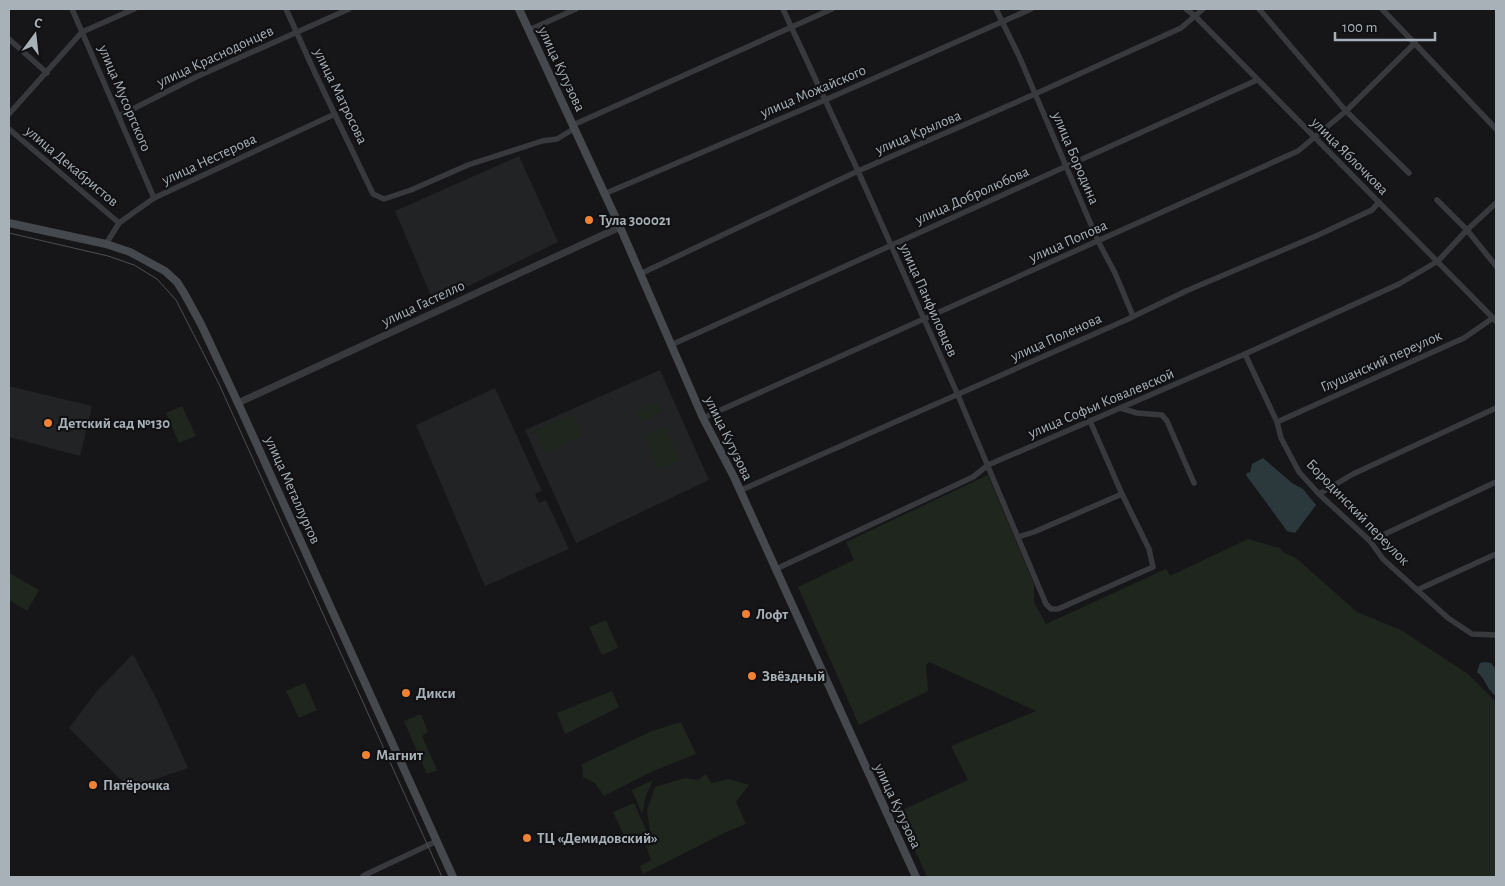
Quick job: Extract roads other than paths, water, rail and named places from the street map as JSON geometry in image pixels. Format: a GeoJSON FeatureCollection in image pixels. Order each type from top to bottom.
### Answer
{"type":"FeatureCollection","features":[{"type":"Feature","properties":{"kind":"main road","name":"улица Кутузова"},"geometry":{"type":"LineString","coordinates":[[519,9],[620,227],[703,418],[740,491],[916,877]]}},
{"type":"Feature","properties":{"kind":"main road","name":"улица Металлургов"},"geometry":{"type":"LineString","coordinates":[[9,223],[106,244],[130,252],[166,271],[177,282],[201,324],[238,403],[453,877]]}},
{"type":"Feature","properties":{"kind":"street","name":"улица Мусоргского"},"geometry":{"type":"LineString","coordinates":[[72,9],[154,198]]}},
{"type":"Feature","properties":{"kind":"street"},"geometry":{"type":"LineString","coordinates":[[9,114],[82,32],[134,9]]}},
{"type":"Feature","properties":{"kind":"street","name":"улица Матросова"},"geometry":{"type":"LineString","coordinates":[[286,9],[374,194],[384,199],[411,190],[468,165],[542,141],[557,139],[574,126]]}},
{"type":"Feature","properties":{"kind":"street","name":"улица Краснодонцев"},"geometry":{"type":"LineString","coordinates":[[119,116],[196,78],[349,9]]}},
{"type":"Feature","properties":{"kind":"street"},"geometry":{"type":"LineString","coordinates":[[529,30],[576,9]]}},
{"type":"Feature","properties":{"kind":"street","name":"улица Панфиловцев"},"geometry":{"type":"LineString","coordinates":[[783,9],[957,393],[1046,604],[1051,609],[1058,609],[1153,568],[1149,549],[1122,494]]}},
{"type":"Feature","properties":{"kind":"street"},"geometry":{"type":"LineString","coordinates":[[574,126],[832,9]]}},
{"type":"Feature","properties":{"kind":"street","name":"улица Бородина"},"geometry":{"type":"LineString","coordinates":[[996,9],[1133,316]]}},
{"type":"Feature","properties":{"kind":"street","name":"улица Можайского"},"geometry":{"type":"LineString","coordinates":[[604,194],[825,100],[1031,9]]}},
{"type":"Feature","properties":{"kind":"street","name":"улица Яблочкова"},"geometry":{"type":"LineString","coordinates":[[1186,9],[1495,320]]}},
{"type":"Feature","properties":{"kind":"street","name":"улица Крылова"},"geometry":{"type":"LineString","coordinates":[[640,274],[858,171],[1181,28],[1203,9]]}},
{"type":"Feature","properties":{"kind":"street","name":"улица Яблочкова"},"geometry":{"type":"LineString","coordinates":[[1259,9],[1346,110],[1410,173]]}},
{"type":"Feature","properties":{"kind":"street"},"geometry":{"type":"LineString","coordinates":[[1382,9],[1496,129]]}},
{"type":"Feature","properties":{"kind":"street"},"geometry":{"type":"LineString","coordinates":[[9,39],[47,73]]}},
{"type":"Feature","properties":{"kind":"street","name":"улица Попова"},"geometry":{"type":"LineString","coordinates":[[703,418],[1298,151],[1346,110],[1414,43]]}},
{"type":"Feature","properties":{"kind":"street","name":"улица Добролюбова"},"geometry":{"type":"LineString","coordinates":[[671,345],[1257,80]]}},
{"type":"Feature","properties":{"kind":"street","name":"улица Нестерова"},"geometry":{"type":"LineString","coordinates":[[106,244],[119,223],[154,198],[335,114]]}},
{"type":"Feature","properties":{"kind":"street","name":"улица Декабристов"},"geometry":{"type":"LineString","coordinates":[[9,129],[119,223]]}},
{"type":"Feature","properties":{"kind":"street"},"geometry":{"type":"LineString","coordinates":[[1437,200],[1467,230],[1496,266]]}},
{"type":"Feature","properties":{"kind":"street","name":"улица Поленова"},"geometry":{"type":"LineString","coordinates":[[740,491],[1186,291],[1372,210],[1379,202]]}},
{"type":"Feature","properties":{"kind":"street","name":"улица Софьи Ковалевской"},"geometry":{"type":"LineString","coordinates":[[776,569],[965,481],[988,465],[1245,354],[1399,284],[1438,261],[1496,203]]}},
{"type":"Feature","properties":{"kind":"street","name":"улица Гастелло"},"geometry":{"type":"LineString","coordinates":[[238,403],[620,227]]}},
{"type":"Feature","properties":{"kind":"street","name":"Глушанский переулок"},"geometry":{"type":"LineString","coordinates":[[1277,422],[1464,338],[1495,320]]}},
{"type":"Feature","properties":{"kind":"street","name":"Бородинский переулок"},"geometry":{"type":"LineString","coordinates":[[1245,354],[1277,422],[1281,438],[1299,472],[1319,494],[1370,541],[1383,559],[1448,618],[1472,634],[1496,635]]}},
{"type":"Feature","properties":{"kind":"street"},"geometry":{"type":"LineString","coordinates":[[1120,408],[1137,414],[1162,415],[1167,421],[1194,482]]}},
{"type":"Feature","properties":{"kind":"street"},"geometry":{"type":"LineString","coordinates":[[1319,494],[1353,474],[1496,408]]}},
{"type":"Feature","properties":{"kind":"street"},"geometry":{"type":"LineString","coordinates":[[1018,537],[1122,494],[1090,422]]}},
{"type":"Feature","properties":{"kind":"street"},"geometry":{"type":"LineString","coordinates":[[1370,541],[1496,482]]}},
{"type":"Feature","properties":{"kind":"street"},"geometry":{"type":"LineString","coordinates":[[1417,590],[1496,554]]}},
{"type":"Feature","properties":{"kind":"street"},"geometry":{"type":"LineString","coordinates":[[363,877],[437,841]]}},
{"type":"Feature","properties":{"kind":"tram line"},"geometry":{"type":"LineString","coordinates":[[9,233],[108,256],[134,265],[157,279],[176,300],[219,384],[442,877]]}},
{"type":"Feature","properties":{"kind":"place","name":"Тула 300021"},"geometry":{"type":"Point","coordinates":[589,220]}},
{"type":"Feature","properties":{"kind":"place","name":"Детский сад №130"},"geometry":{"type":"Point","coordinates":[48,423]}},
{"type":"Feature","properties":{"kind":"place","name":"Лофт"},"geometry":{"type":"Point","coordinates":[746,614]}},
{"type":"Feature","properties":{"kind":"place","name":"Звёздный"},"geometry":{"type":"Point","coordinates":[752,676]}},
{"type":"Feature","properties":{"kind":"place","name":"Дикси"},"geometry":{"type":"Point","coordinates":[406,693]}},
{"type":"Feature","properties":{"kind":"place","name":"Магнит"},"geometry":{"type":"Point","coordinates":[366,755]}},
{"type":"Feature","properties":{"kind":"place","name":"Пятёрочка"},"geometry":{"type":"Point","coordinates":[93,785]}},
{"type":"Feature","properties":{"kind":"place","name":"ТЦ «Демидовский»"},"geometry":{"type":"Point","coordinates":[527,838]}}]}
